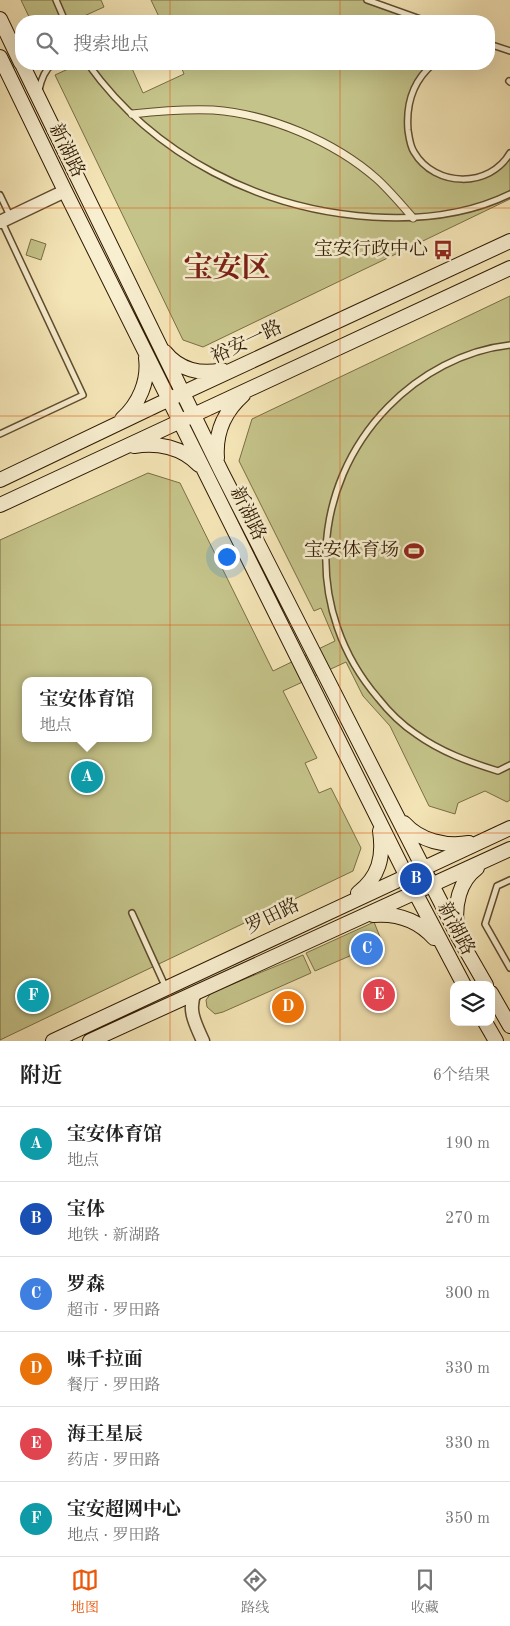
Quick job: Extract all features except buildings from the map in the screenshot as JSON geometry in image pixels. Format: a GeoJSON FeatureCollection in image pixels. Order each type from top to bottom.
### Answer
{"type":"FeatureCollection","features":[{"type":"Feature","properties":{"kind":"main road","name":"新湖路"},"geometry":{"type":"LineString","coordinates":[[0,19],[15,44]]}},
{"type":"Feature","properties":{"kind":"main road","name":"新湖路"},"geometry":{"type":"LineString","coordinates":[[0,57],[222,507],[415,893],[462,981]]}},
{"type":"Feature","properties":{"kind":"main road","name":"新湖路"},"geometry":{"type":"LineString","coordinates":[[25,70],[220,470],[398,815],[459,938],[484,981]]}},
{"type":"Feature","properties":{"kind":"main road"},"geometry":{"type":"LineString","coordinates":[[36,131],[40,135],[46,136],[51,132],[52,125]]}},
{"type":"Feature","properties":{"kind":"main road","name":"裕安一路"},"geometry":{"type":"LineString","coordinates":[[0,480],[169,399],[510,241]]}},
{"type":"Feature","properties":{"kind":"main road"},"geometry":{"type":"LineString","coordinates":[[0,505],[510,268]]}},
{"type":"Feature","properties":{"kind":"main road"},"geometry":{"type":"LineString","coordinates":[[158,343],[173,360],[192,370],[204,373],[240,367]]}},
{"type":"Feature","properties":{"kind":"main road"},"geometry":{"type":"LineString","coordinates":[[108,428],[126,415],[140,396],[146,374],[145,350]]}},
{"type":"Feature","properties":{"kind":"main road"},"geometry":{"type":"LineString","coordinates":[[220,470],[216,448],[219,429],[229,410],[249,390]]}},
{"type":"Feature","properties":{"kind":"main road"},"geometry":{"type":"LineString","coordinates":[[121,448],[142,445],[175,449],[194,460],[208,478]]}},
{"type":"Feature","properties":{"kind":"main road"},"geometry":{"type":"LineString","coordinates":[[222,507],[222,501],[227,496],[232,497],[236,501]]}},
{"type":"Feature","properties":{"kind":"main road"},"geometry":{"type":"LineString","coordinates":[[398,815],[408,828],[432,841],[460,845],[482,841]]}},
{"type":"Feature","properties":{"kind":"main road"},"geometry":{"type":"LineString","coordinates":[[344,905],[364,888],[379,869],[382,848],[379,820]]}},
{"type":"Feature","properties":{"kind":"main road","name":"罗田路"},"geometry":{"type":"LineString","coordinates":[[53,1041],[510,828]]}},
{"type":"Feature","properties":{"kind":"main road","name":"罗田路"},"geometry":{"type":"LineString","coordinates":[[90,1041],[510,848]]}},
{"type":"Feature","properties":{"kind":"main road"},"geometry":{"type":"LineString","coordinates":[[459,938],[456,917],[460,892],[473,871],[488,859]]}},
{"type":"Feature","properties":{"kind":"main road"},"geometry":{"type":"LineString","coordinates":[[365,916],[390,915],[415,922],[431,934],[444,949]]}},
{"type":"Feature","properties":{"kind":"main road"},"geometry":{"type":"LineString","coordinates":[[495,1000],[510,1026]]}},
{"type":"Feature","properties":{"kind":"main road"},"geometry":{"type":"LineString","coordinates":[[487,1026],[496,1041]]}},
{"type":"Feature","properties":{"kind":"street"},"geometry":{"type":"LineString","coordinates":[[132,114],[166,110],[215,110],[241,114],[299,131],[357,163],[377,179],[413,218]]}},
{"type":"Feature","properties":{"kind":"street"},"geometry":{"type":"LineString","coordinates":[[4,220],[65,191]]}},
{"type":"Feature","properties":{"kind":"street"},"geometry":{"type":"LineString","coordinates":[[195,993],[192,1004],[194,1019],[204,1041]]}},
{"type":"Feature","properties":{"kind":"street"},"geometry":{"type":"LineString","coordinates":[[168,1005],[184,1011],[194,1019]]}},
{"type":"Feature","properties":{"kind":"lane"},"geometry":{"type":"LineString","coordinates":[[56,0],[62,15]]}},
{"type":"Feature","properties":{"kind":"lane"},"geometry":{"type":"LineString","coordinates":[[367,0],[409,15]]}},
{"type":"Feature","properties":{"kind":"lane"},"geometry":{"type":"LineString","coordinates":[[495,46],[510,52]]}},
{"type":"Feature","properties":{"kind":"lane"},"geometry":{"type":"LineString","coordinates":[[39,98],[42,78],[46,70]]}},
{"type":"Feature","properties":{"kind":"lane"},"geometry":{"type":"LineString","coordinates":[[93,70],[132,114],[149,129],[193,161],[245,188],[275,199],[358,216],[413,218],[439,216],[462,211],[510,194]]}},
{"type":"Feature","properties":{"kind":"lane"},"geometry":{"type":"LineString","coordinates":[[428,70],[418,82],[407,111],[410,143],[414,152],[425,166],[443,176],[456,180],[469,180],[490,173],[500,166],[510,153]]}},
{"type":"Feature","properties":{"kind":"lane"},"geometry":{"type":"LineString","coordinates":[[0,195],[4,220],[83,395],[0,434]]}},
{"type":"Feature","properties":{"kind":"lane"},"geometry":{"type":"LineString","coordinates":[[510,345],[498,346],[462,357],[429,373],[399,395],[373,422],[352,452],[331,505],[327,529],[325,569],[331,610],[346,649],[365,683],[391,714],[415,734],[444,752],[498,771],[510,765]]}},
{"type":"Feature","properties":{"kind":"lane"},"geometry":{"type":"LineString","coordinates":[[510,880],[497,886],[485,924],[510,968]]}},
{"type":"Feature","properties":{"kind":"lane"},"geometry":{"type":"LineString","coordinates":[[132,913],[166,989]]}},
{"type":"Feature","properties":{"kind":"shaded area"},"geometry":{"type":"Polygon","coordinates":[[[21,0],[101,0],[104,7],[86,15],[28,15],[21,0]]]}},
{"type":"Feature","properties":{"kind":"shaded area"},"geometry":{"type":"Polygon","coordinates":[[[151,0],[367,0],[409,15],[158,15],[151,0]]]}},
{"type":"Feature","properties":{"kind":"shaded area"},"geometry":{"type":"Polygon","coordinates":[[[66,70],[133,70],[143,93],[184,74],[182,70],[426,70],[407,111],[410,143],[425,166],[456,179],[490,173],[510,153],[510,199],[203,347],[183,340],[55,75],[66,70]]]}},
{"type":"Feature","properties":{"kind":"shaded area"},"geometry":{"type":"Polygon","coordinates":[[[31,239],[46,244],[41,260],[26,255],[31,239]]]}},
{"type":"Feature","properties":{"kind":"shaded area"},"geometry":{"type":"Polygon","coordinates":[[[510,296],[510,800],[507,802],[485,791],[458,803],[455,814],[429,806],[390,726],[363,696],[346,662],[283,691],[317,758],[305,763],[319,793],[331,788],[361,848],[353,871],[0,1040],[0,540],[148,473],[180,483],[273,671],[335,641],[321,608],[314,611],[239,461],[252,419],[510,296]]]}},
{"type":"Feature","properties":{"kind":"shaded area"},"geometry":{"type":"Polygon","coordinates":[[[374,922],[382,942],[315,971],[306,953],[374,922]]]}},
{"type":"Feature","properties":{"kind":"shaded area"},"geometry":{"type":"Polygon","coordinates":[[[303,955],[311,973],[223,1012],[215,1014],[207,1007],[206,1000],[211,993],[303,955]]]}},
{"type":"Feature","properties":{"kind":"place","name":"宝安行政中心"},"geometry":{"type":"Point","coordinates":[443,250]}},
{"type":"Feature","properties":{"kind":"place","name":"宝安体育场"},"geometry":{"type":"Point","coordinates":[414,551]}},
{"type":"Feature","properties":{"kind":"place","name":"宝安体育馆"},"geometry":{"type":"Point","coordinates":[87,777]}},
{"type":"Feature","properties":{"kind":"place","name":"宝体"},"geometry":{"type":"Point","coordinates":[416,879]}},
{"type":"Feature","properties":{"kind":"place","name":"罗森"},"geometry":{"type":"Point","coordinates":[367,949]}},
{"type":"Feature","properties":{"kind":"place","name":"海王星辰"},"geometry":{"type":"Point","coordinates":[379,995]}},
{"type":"Feature","properties":{"kind":"place","name":"宝安超网中心"},"geometry":{"type":"Point","coordinates":[33,996]}},
{"type":"Feature","properties":{"kind":"place","name":"味千拉面"},"geometry":{"type":"Point","coordinates":[288,1007]}},
{"type":"Feature","properties":{"kind":"district","name":"宝安区"},"geometry":{"type":"Point","coordinates":[227,269]}}]}
